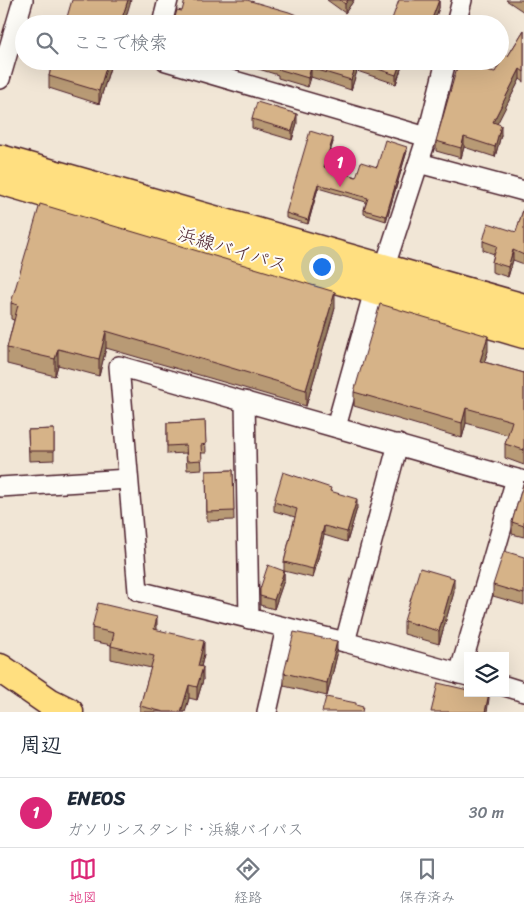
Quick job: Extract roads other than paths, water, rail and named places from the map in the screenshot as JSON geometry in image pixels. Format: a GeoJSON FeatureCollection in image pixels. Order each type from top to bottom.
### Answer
{"type":"FeatureCollection","features":[{"type":"Feature","properties":{"kind":"highway","name":"浜線バイパス"},"geometry":{"type":"LineString","coordinates":[[0,159],[379,280],[524,334]]}},
{"type":"Feature","properties":{"kind":"highway","name":"浜線バイパス"},"geometry":{"type":"LineString","coordinates":[[0,180],[379,280],[524,308]]}},
{"type":"Feature","properties":{"kind":"highway"},"geometry":{"type":"LineString","coordinates":[[0,668],[49,702],[69,712]]}},
{"type":"Feature","properties":{"kind":"street"},"geometry":{"type":"LineString","coordinates":[[19,15],[23,0]]}},
{"type":"Feature","properties":{"kind":"street"},"geometry":{"type":"LineString","coordinates":[[164,15],[168,0]]}},
{"type":"Feature","properties":{"kind":"street"},"geometry":{"type":"LineString","coordinates":[[458,15],[462,0]]}},
{"type":"Feature","properties":{"kind":"street"},"geometry":{"type":"LineString","coordinates":[[0,79],[15,27]]}},
{"type":"Feature","properties":{"kind":"street"},"geometry":{"type":"LineString","coordinates":[[197,70],[427,136]]}},
{"type":"Feature","properties":{"kind":"street"},"geometry":{"type":"LineString","coordinates":[[336,427],[379,280],[419,163],[444,70]]}},
{"type":"Feature","properties":{"kind":"street"},"geometry":{"type":"LineString","coordinates":[[419,163],[524,191]]}},
{"type":"Feature","properties":{"kind":"street"},"geometry":{"type":"LineString","coordinates":[[119,366],[245,401],[520,480],[463,675],[345,642],[138,591],[119,366]]}},
{"type":"Feature","properties":{"kind":"street"},"geometry":{"type":"LineString","coordinates":[[245,401],[250,619]]}},
{"type":"Feature","properties":{"kind":"street"},"geometry":{"type":"LineString","coordinates":[[345,642],[398,444]]}},
{"type":"Feature","properties":{"kind":"street"},"geometry":{"type":"LineString","coordinates":[[0,487],[128,479]]}},
{"type":"Feature","properties":{"kind":"street"},"geometry":{"type":"LineString","coordinates":[[267,712],[286,628]]}},
{"type":"Feature","properties":{"kind":"street"},"geometry":{"type":"LineString","coordinates":[[509,687],[524,692]]}},
{"type":"Feature","properties":{"kind":"place","name":"ENEOS"},"geometry":{"type":"Point","coordinates":[340,187]}}]}
